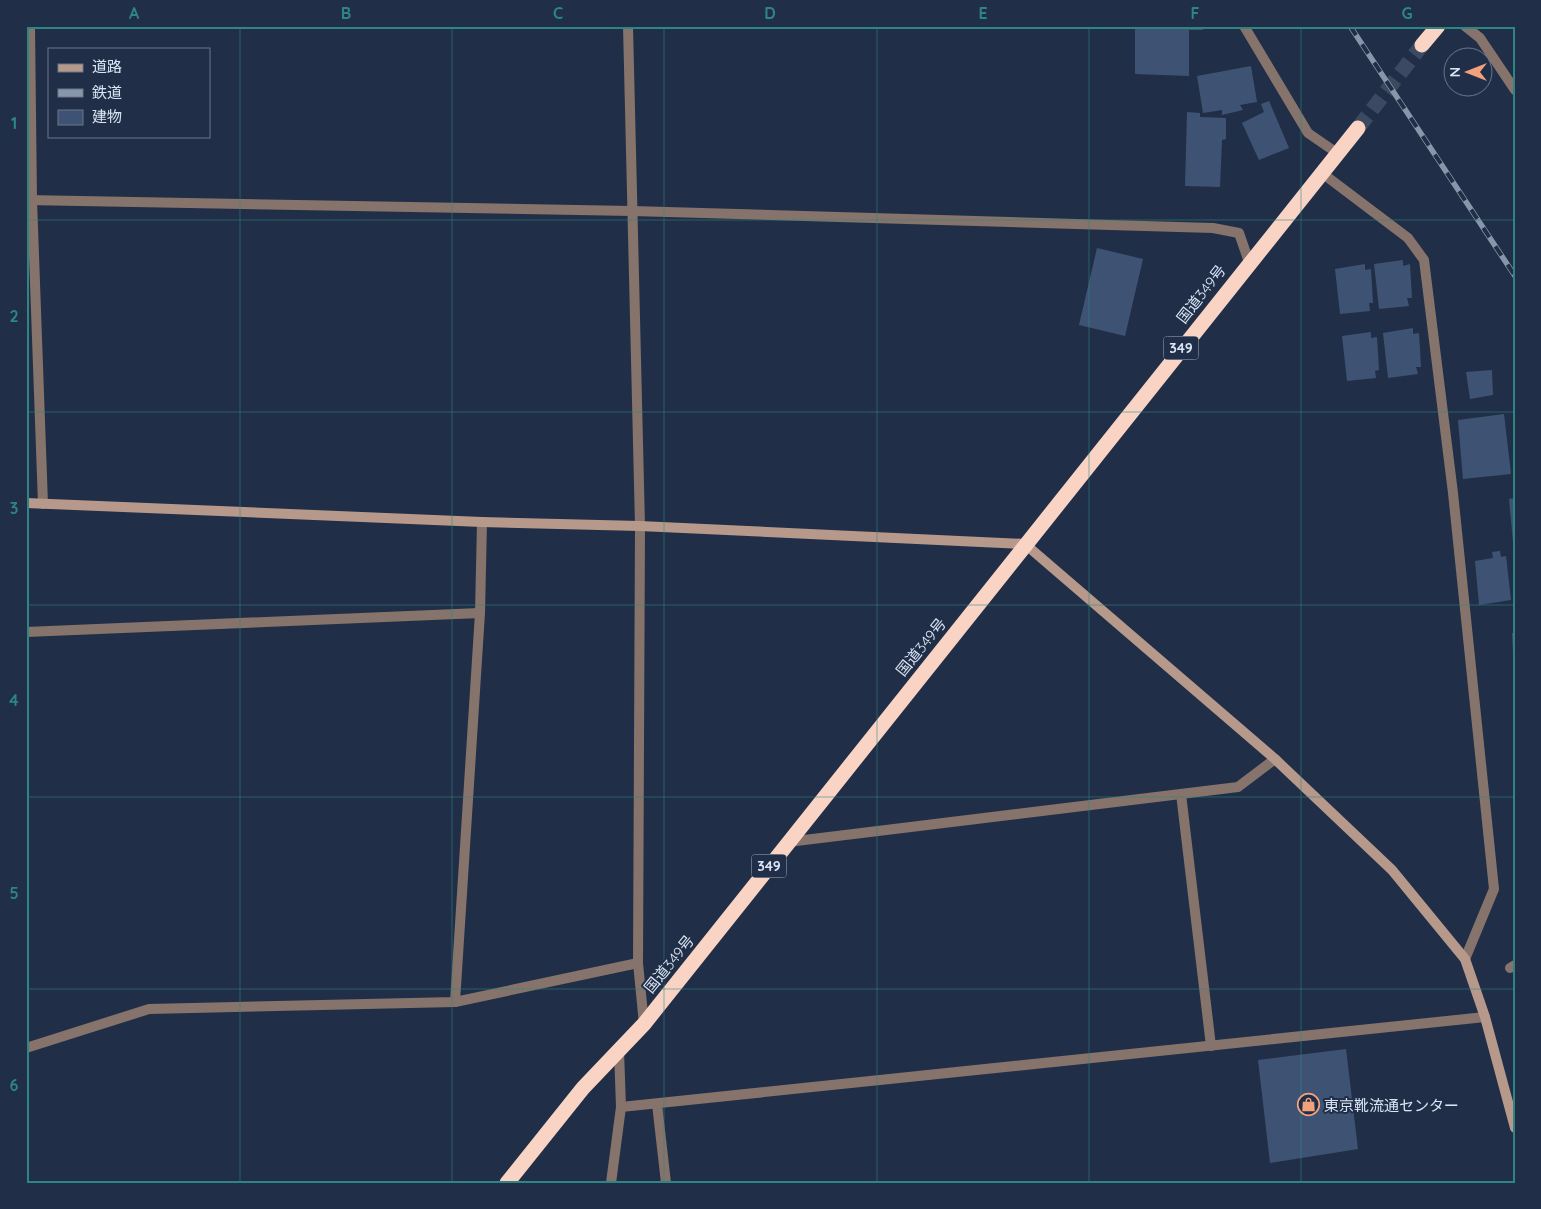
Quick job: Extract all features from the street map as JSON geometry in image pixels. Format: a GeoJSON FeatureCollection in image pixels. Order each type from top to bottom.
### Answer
{"type":"FeatureCollection","features":[{"type":"Feature","properties":{"kind":"highway"},"geometry":{"type":"LineString","coordinates":[[1422,45],[1438,26]]}},
{"type":"Feature","properties":{"kind":"highway","name":"国道349号"},"geometry":{"type":"LineString","coordinates":[[507,1183],[583,1088],[644,1024],[1249,262],[1358,128]]}},
{"type":"Feature","properties":{"kind":"street"},"geometry":{"type":"LineString","coordinates":[[30,26],[29,200],[43,504]]}},
{"type":"Feature","properties":{"kind":"street"},"geometry":{"type":"LineString","coordinates":[[628,26],[640,526],[638,963],[644,1024]]}},
{"type":"Feature","properties":{"kind":"street"},"geometry":{"type":"LineString","coordinates":[[1244,26],[1308,133],[1337,153]]}},
{"type":"Feature","properties":{"kind":"street"},"geometry":{"type":"LineString","coordinates":[[1465,26],[1480,38],[1515,90]]}},
{"type":"Feature","properties":{"kind":"street"},"geometry":{"type":"LineString","coordinates":[[1322,173],[1408,238],[1424,260],[1454,503],[1494,889],[1465,959]]}},
{"type":"Feature","properties":{"kind":"street"},"geometry":{"type":"LineString","coordinates":[[29,200],[632,211],[1213,228],[1239,234],[1249,262]]}},
{"type":"Feature","properties":{"kind":"street"},"geometry":{"type":"LineString","coordinates":[[26,503],[482,522],[640,526],[1025,544],[1275,759],[1392,870],[1465,959],[1485,1017],[1515,1128]]}},
{"type":"Feature","properties":{"kind":"street"},"geometry":{"type":"LineString","coordinates":[[455,1002],[480,613],[482,522]]}},
{"type":"Feature","properties":{"kind":"street"},"geometry":{"type":"LineString","coordinates":[[26,632],[480,613]]}},
{"type":"Feature","properties":{"kind":"street"},"geometry":{"type":"LineString","coordinates":[[788,842],[1238,787],[1275,759]]}},
{"type":"Feature","properties":{"kind":"street"},"geometry":{"type":"LineString","coordinates":[[1181,794],[1211,1046]]}},
{"type":"Feature","properties":{"kind":"street"},"geometry":{"type":"LineString","coordinates":[[26,1048],[149,1009],[455,1002],[638,963]]}},
{"type":"Feature","properties":{"kind":"street"},"geometry":{"type":"LineString","coordinates":[[621,1107],[1485,1017]]}},
{"type":"Feature","properties":{"kind":"street"},"geometry":{"type":"LineString","coordinates":[[611,1183],[621,1107],[619,1051]]}},
{"type":"Feature","properties":{"kind":"street"},"geometry":{"type":"LineString","coordinates":[[657,1104],[666,1183]]}},
{"type":"Feature","properties":{"kind":"building"},"geometry":{"type":"Polygon","coordinates":[[[1135,26],[1203,26],[1203,30],[1189,30],[1189,76],[1135,74],[1135,26]]]}},
{"type":"Feature","properties":{"kind":"building"},"geometry":{"type":"Polygon","coordinates":[[[1251,66],[1257,102],[1240,105],[1243,110],[1222,115],[1222,110],[1203,113],[1197,76],[1251,66]]]}},
{"type":"Feature","properties":{"kind":"building"},"geometry":{"type":"Polygon","coordinates":[[[1269,101],[1289,148],[1259,160],[1242,123],[1264,112],[1261,104],[1269,101]]]}},
{"type":"Feature","properties":{"kind":"building"},"geometry":{"type":"Polygon","coordinates":[[[1187,112],[1200,113],[1200,117],[1226,118],[1226,139],[1222,140],[1220,187],[1185,186],[1187,112]]]}},
{"type":"Feature","properties":{"kind":"building"},"geometry":{"type":"Polygon","coordinates":[[[1097,248],[1143,259],[1125,336],[1079,325],[1097,248]]]}},
{"type":"Feature","properties":{"kind":"building"},"geometry":{"type":"Polygon","coordinates":[[[1403,260],[1403,266],[1410,264],[1412,298],[1407,298],[1409,306],[1379,309],[1374,264],[1403,260]]]}},
{"type":"Feature","properties":{"kind":"building"},"geometry":{"type":"Polygon","coordinates":[[[1365,264],[1365,270],[1371,269],[1373,303],[1369,303],[1370,311],[1340,314],[1335,269],[1365,264]]]}},
{"type":"Feature","properties":{"kind":"building"},"geometry":{"type":"Polygon","coordinates":[[[1413,328],[1413,334],[1419,333],[1421,367],[1416,367],[1418,374],[1388,378],[1383,333],[1413,328]]]}},
{"type":"Feature","properties":{"kind":"building"},"geometry":{"type":"Polygon","coordinates":[[[1371,332],[1371,338],[1377,337],[1379,370],[1375,371],[1376,378],[1347,381],[1342,336],[1371,332]]]}},
{"type":"Feature","properties":{"kind":"building"},"geometry":{"type":"Polygon","coordinates":[[[1492,370],[1493,395],[1470,399],[1466,372],[1492,370]]]}},
{"type":"Feature","properties":{"kind":"building"},"geometry":{"type":"Polygon","coordinates":[[[1504,414],[1511,474],[1463,479],[1458,420],[1504,414]]]}},
{"type":"Feature","properties":{"kind":"building"},"geometry":{"type":"Polygon","coordinates":[[[1515,498],[1515,542],[1513,542],[1509,499],[1515,498]]]}},
{"type":"Feature","properties":{"kind":"building"},"geometry":{"type":"Polygon","coordinates":[[[1500,551],[1501,557],[1506,556],[1511,600],[1479,605],[1475,561],[1493,558],[1492,552],[1500,551]]]}},
{"type":"Feature","properties":{"kind":"building"},"geometry":{"type":"Polygon","coordinates":[[[1512,633],[1515,633],[1515,652],[1513,652],[1512,633]]]}},
{"type":"Feature","properties":{"kind":"building","name":"東京靴流通センター"},"geometry":{"type":"Polygon","coordinates":[[[1346,1049],[1358,1149],[1270,1163],[1258,1060],[1346,1049]]]}},
{"type":"Feature","properties":{"kind":"tunnel"},"geometry":{"type":"LineString","coordinates":[[1358,128],[1422,45]]}},
{"type":"Feature","properties":{"kind":"railway"},"geometry":{"type":"LineString","coordinates":[[1350,26],[1515,276]]}},
{"type":"Feature","properties":{"kind":"place","name":"東京靴流通センター"},"geometry":{"type":"Point","coordinates":[1308,1105]}}]}
